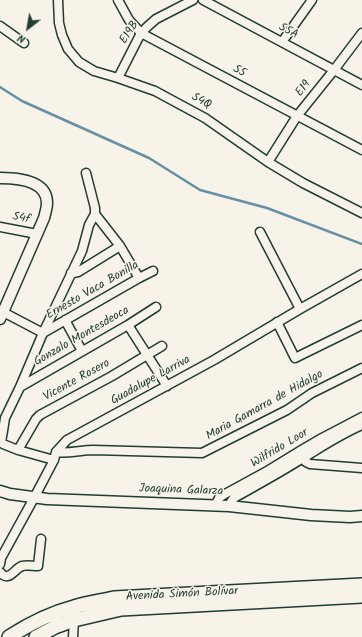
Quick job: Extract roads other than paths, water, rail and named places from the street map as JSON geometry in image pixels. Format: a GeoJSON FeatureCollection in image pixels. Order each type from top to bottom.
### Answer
{"type":"FeatureCollection","features":[{"type":"Feature","properties":{"kind":"highway","name":"Avenida Simón Bolívar"},"geometry":{"type":"LineString","coordinates":[[9,637],[23,628],[54,614],[74,607],[114,598],[362,585]]}},
{"type":"Feature","properties":{"kind":"highway","name":"Avenida Simón Bolívar"},"geometry":{"type":"LineString","coordinates":[[41,636],[55,627],[74,620],[121,609],[362,596]]}},
{"type":"Feature","properties":{"kind":"street","name":"S4Q"},"geometry":{"type":"LineString","coordinates":[[58,0],[59,22],[62,35],[68,49],[79,62],[94,71],[155,91],[206,118],[268,162],[303,183],[362,213]]}},
{"type":"Feature","properties":{"kind":"street","name":"S5"},"geometry":{"type":"LineString","coordinates":[[118,0],[129,20],[141,33],[362,150]]}},
{"type":"Feature","properties":{"kind":"street","name":"E19B"},"geometry":{"type":"LineString","coordinates":[[118,78],[141,33],[156,19],[193,0]]}},
{"type":"Feature","properties":{"kind":"street","name":"S5A"},"geometry":{"type":"LineString","coordinates":[[203,0],[362,85]]}},
{"type":"Feature","properties":{"kind":"street"},"geometry":{"type":"LineString","coordinates":[[282,42],[312,0]]}},
{"type":"Feature","properties":{"kind":"street"},"geometry":{"type":"LineString","coordinates":[[0,26],[24,43]]}},
{"type":"Feature","properties":{"kind":"street","name":"E19"},"geometry":{"type":"LineString","coordinates":[[268,162],[297,116],[362,33]]}},
{"type":"Feature","properties":{"kind":"street"},"geometry":{"type":"LineString","coordinates":[[86,173],[95,208],[95,214],[120,246],[139,278]]}},
{"type":"Feature","properties":{"kind":"street"},"geometry":{"type":"LineString","coordinates":[[0,178],[13,178],[32,183],[43,191],[47,199],[44,218],[2,315]]}},
{"type":"Feature","properties":{"kind":"street","name":"Maria Gamarra de Hidalgo"},"geometry":{"type":"LineString","coordinates":[[95,214],[89,225],[82,251],[5,418],[2,440],[3,444],[18,450],[55,456],[62,453],[94,450],[202,453],[287,410],[312,393],[362,368]]}},
{"type":"Feature","properties":{"kind":"street","name":"S4f"},"geometry":{"type":"LineString","coordinates":[[0,227],[37,234]]}},
{"type":"Feature","properties":{"kind":"street"},"geometry":{"type":"LineString","coordinates":[[260,232],[300,309]]}},
{"type":"Feature","properties":{"kind":"street"},"geometry":{"type":"LineString","coordinates":[[71,273],[78,272],[120,246]]}},
{"type":"Feature","properties":{"kind":"street","name":"Ernesto Vaca Bonilla"},"geometry":{"type":"LineString","coordinates":[[2,315],[43,334],[65,320],[153,271]]}},
{"type":"Feature","properties":{"kind":"street","name":"Guadalupe Larriva"},"geometry":{"type":"LineString","coordinates":[[1,561],[55,456],[67,440],[214,360],[362,274]]}},
{"type":"Feature","properties":{"kind":"street","name":"Gonzalo Montesdeoca"},"geometry":{"type":"LineString","coordinates":[[20,387],[128,325],[156,307]]}},
{"type":"Feature","properties":{"kind":"street"},"geometry":{"type":"LineString","coordinates":[[65,320],[82,351]]}},
{"type":"Feature","properties":{"kind":"street"},"geometry":{"type":"LineString","coordinates":[[278,322],[294,358],[362,325]]}},
{"type":"Feature","properties":{"kind":"street"},"geometry":{"type":"LineString","coordinates":[[128,325],[167,386]]}},
{"type":"Feature","properties":{"kind":"street","name":"Vicente Rosero"},"geometry":{"type":"LineString","coordinates":[[18,450],[36,419],[40,415],[112,376],[162,346]]}},
{"type":"Feature","properties":{"kind":"street","name":"Wilfrido Loor"},"geometry":{"type":"LineString","coordinates":[[215,506],[219,498],[225,494],[269,470],[311,444],[362,417]]}},
{"type":"Feature","properties":{"kind":"street","name":"Wilfrido Loor"},"geometry":{"type":"LineString","coordinates":[[229,506],[234,498],[348,431],[362,425]]}},
{"type":"Feature","properties":{"kind":"street"},"geometry":{"type":"LineString","coordinates":[[303,458],[310,464],[362,468]]}},
{"type":"Feature","properties":{"kind":"street","name":"Joaquina Galarza"},"geometry":{"type":"LineString","coordinates":[[0,491],[34,498],[229,506],[318,516],[362,516]]}},
{"type":"Feature","properties":{"kind":"street"},"geometry":{"type":"LineString","coordinates":[[0,572],[4,576],[8,576],[20,566],[38,566],[41,539]]}},
{"type":"Feature","properties":{"kind":"street"},"geometry":{"type":"LineString","coordinates":[[73,637],[74,620]]}},
{"type":"Feature","properties":{"kind":"waterway"},"geometry":{"type":"LineString","coordinates":[[0,87],[22,101],[149,158],[200,190],[267,208],[362,244]]}}]}
